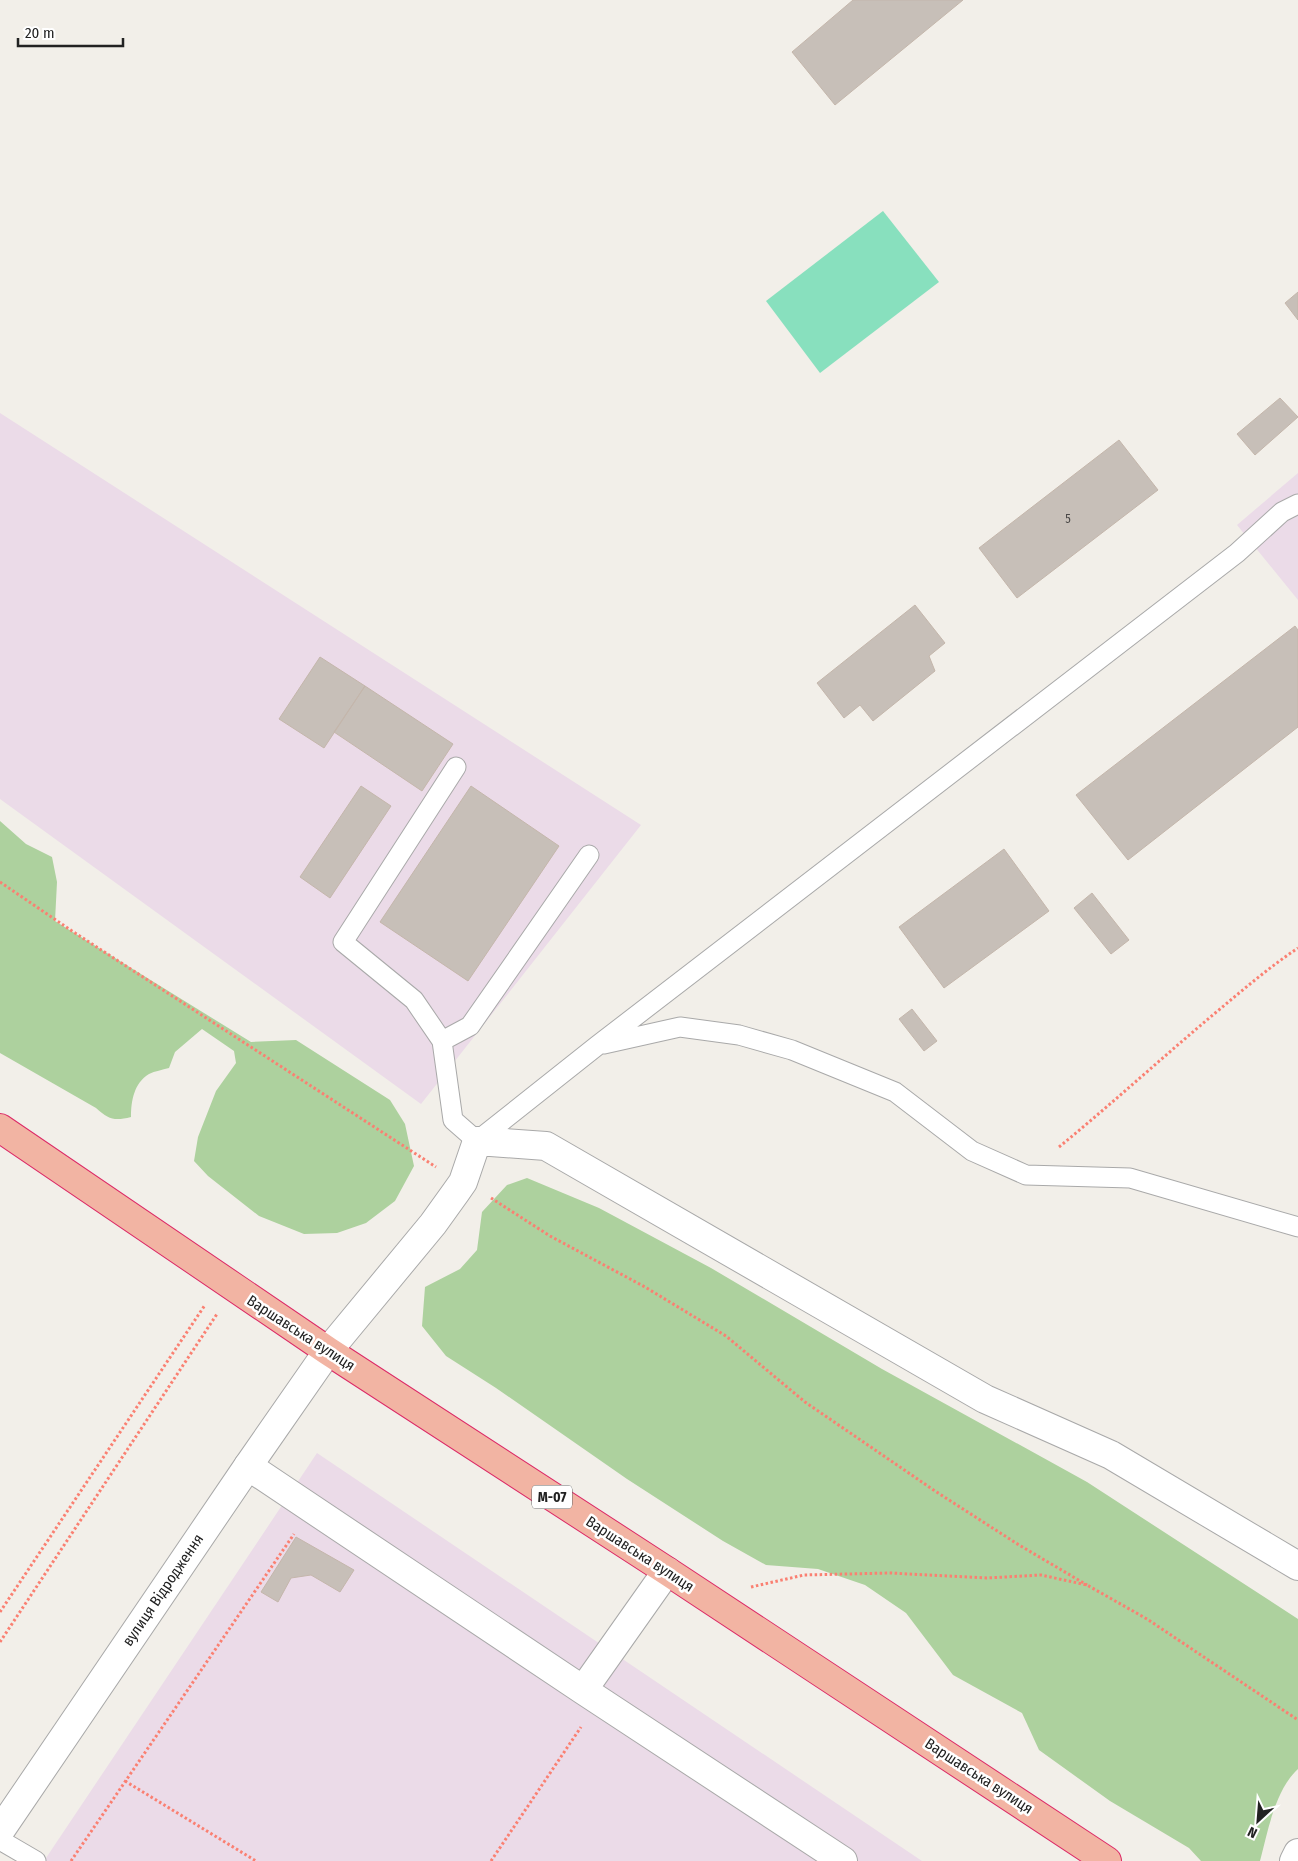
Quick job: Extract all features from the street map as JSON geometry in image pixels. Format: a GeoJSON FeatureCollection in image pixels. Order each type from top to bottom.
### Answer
{"type":"FeatureCollection","features":[{"type":"Feature","properties":{"kind":"highway","name":"Варшавська вулиця"},"geometry":{"type":"LineString","coordinates":[[0,1128],[328,1351],[667,1571],[1107,1861]]}},
{"type":"Feature","properties":{"kind":"street","name":"вулиця Відродження"},"geometry":{"type":"LineString","coordinates":[[0,1831],[328,1351],[433,1224],[463,1182],[477,1141]]}},
{"type":"Feature","properties":{"kind":"street"},"geometry":{"type":"LineString","coordinates":[[477,1141],[546,1146],[985,1399],[1111,1455],[1298,1566]]}},
{"type":"Feature","properties":{"kind":"street"},"geometry":{"type":"LineString","coordinates":[[248,1466],[843,1861]]}},
{"type":"Feature","properties":{"kind":"street"},"geometry":{"type":"LineString","coordinates":[[583,1690],[667,1571]]}},
{"type":"Feature","properties":{"kind":"street"},"geometry":{"type":"LineString","coordinates":[[1294,1861],[1298,1853]]}},
{"type":"Feature","properties":{"kind":"lane"},"geometry":{"type":"LineString","coordinates":[[456,767],[343,942],[414,1000],[442,1040],[453,1120],[477,1141],[598,1045],[1238,553],[1282,512],[1298,504]]}},
{"type":"Feature","properties":{"kind":"lane"},"geometry":{"type":"LineString","coordinates":[[442,1040],[470,1026],[589,855]]}},
{"type":"Feature","properties":{"kind":"lane"},"geometry":{"type":"LineString","coordinates":[[598,1045],[680,1027],[738,1035],[792,1050],[895,1092],[972,1150],[1026,1175],[1130,1178],[1298,1227]]}},
{"type":"Feature","properties":{"kind":"lane"},"geometry":{"type":"LineString","coordinates":[[0,1840],[36,1861]]}},
{"type":"Feature","properties":{"kind":"path"},"geometry":{"type":"LineString","coordinates":[[0,882],[80,937],[429,1163],[494,1200],[550,1236],[645,1287],[726,1336],[813,1407],[935,1491],[1019,1545],[1147,1619],[1298,1720]]}},
{"type":"Feature","properties":{"kind":"path"},"geometry":{"type":"LineString","coordinates":[[1026,1175],[1115,1102],[1220,1009],[1298,948]]}},
{"type":"Feature","properties":{"kind":"path"},"geometry":{"type":"LineString","coordinates":[[0,1612],[228,1284]]}},
{"type":"Feature","properties":{"kind":"path"},"geometry":{"type":"LineString","coordinates":[[0,1642],[228,1284]]}},
{"type":"Feature","properties":{"kind":"path"},"geometry":{"type":"LineString","coordinates":[[70,1861],[311,1508]]}},
{"type":"Feature","properties":{"kind":"path"},"geometry":{"type":"LineString","coordinates":[[706,1597],[804,1575],[890,1573],[987,1578],[1041,1575],[1087,1585]]}},
{"type":"Feature","properties":{"kind":"path"},"geometry":{"type":"LineString","coordinates":[[491,1861],[584,1722]]}},
{"type":"Feature","properties":{"kind":"path"},"geometry":{"type":"LineString","coordinates":[[125,1782],[256,1861]]}},
{"type":"Feature","properties":{"kind":"shaded area"},"geometry":{"type":"Polygon","coordinates":[[[0,413],[641,825],[421,1104],[0,799],[0,413]]]}},
{"type":"Feature","properties":{"kind":"shaded area"},"geometry":{"type":"Polygon","coordinates":[[[1298,473],[1298,600],[1237,525],[1298,473]]]}},
{"type":"Feature","properties":{"kind":"shaded area"},"geometry":{"type":"Polygon","coordinates":[[[317,1453],[922,1861],[44,1861],[317,1453]]]}},
{"type":"Feature","properties":{"kind":"green space"},"geometry":{"type":"Polygon","coordinates":[[[883,211],[939,282],[820,373],[766,301],[883,211]]]}},
{"type":"Feature","properties":{"kind":"green space"},"geometry":{"type":"Polygon","coordinates":[[[0,821],[26,844],[52,857],[57,882],[55,921],[251,1042],[296,1040],[390,1100],[405,1124],[414,1166],[395,1201],[366,1223],[337,1233],[304,1234],[259,1216],[208,1176],[194,1161],[198,1137],[216,1091],[236,1063],[234,1051],[202,1029],[175,1052],[169,1068],[151,1073],[140,1082],[134,1093],[131,1117],[121,1119],[105,1115],[0,1053],[0,821]]]}},
{"type":"Feature","properties":{"kind":"green space"},"geometry":{"type":"Polygon","coordinates":[[[527,1178],[599,1208],[711,1268],[882,1369],[1087,1482],[1298,1619],[1298,1769],[1283,1788],[1278,1799],[1269,1824],[1260,1861],[1201,1861],[1189,1848],[1110,1801],[1039,1750],[1022,1713],[953,1675],[906,1613],[865,1585],[818,1569],[766,1565],[723,1541],[627,1479],[496,1388],[446,1356],[422,1326],[425,1287],[460,1269],[477,1250],[482,1212],[507,1185],[527,1178]]]}},
{"type":"Feature","properties":{"kind":"building"},"geometry":{"type":"Polygon","coordinates":[[[853,0],[963,0],[835,105],[792,52],[853,0]]]}},
{"type":"Feature","properties":{"kind":"building"},"geometry":{"type":"Polygon","coordinates":[[[1298,292],[1298,320],[1285,303],[1298,292]]]}},
{"type":"Feature","properties":{"kind":"building"},"geometry":{"type":"Polygon","coordinates":[[[1280,398],[1298,417],[1255,455],[1237,434],[1280,398]]]}},
{"type":"Feature","properties":{"kind":"building"},"geometry":{"type":"Polygon","coordinates":[[[1119,440],[1158,490],[1017,598],[979,548],[1119,440]]]}},
{"type":"Feature","properties":{"kind":"building"},"geometry":{"type":"Polygon","coordinates":[[[915,605],[945,643],[929,656],[935,671],[873,721],[860,705],[844,718],[817,683],[915,605]]]}},
{"type":"Feature","properties":{"kind":"building"},"geometry":{"type":"Polygon","coordinates":[[[1295,626],[1298,630],[1298,727],[1128,860],[1076,795],[1295,626]]]}},
{"type":"Feature","properties":{"kind":"building"},"geometry":{"type":"Polygon","coordinates":[[[320,657],[365,686],[324,748],[279,719],[320,657]]]}},
{"type":"Feature","properties":{"kind":"building"},"geometry":{"type":"Polygon","coordinates":[[[365,686],[453,744],[422,791],[334,732],[365,686]]]}},
{"type":"Feature","properties":{"kind":"building"},"geometry":{"type":"Polygon","coordinates":[[[361,786],[391,806],[330,898],[300,877],[361,786]]]}},
{"type":"Feature","properties":{"kind":"building"},"geometry":{"type":"Polygon","coordinates":[[[471,786],[559,846],[468,981],[380,922],[471,786]]]}},
{"type":"Feature","properties":{"kind":"building"},"geometry":{"type":"Polygon","coordinates":[[[1004,849],[1049,911],[944,988],[899,927],[1004,849]]]}},
{"type":"Feature","properties":{"kind":"building"},"geometry":{"type":"Polygon","coordinates":[[[1092,893],[1129,940],[1111,954],[1074,908],[1092,893]]]}},
{"type":"Feature","properties":{"kind":"building"},"geometry":{"type":"Polygon","coordinates":[[[912,1009],[937,1041],[924,1051],[899,1019],[912,1009]]]}},
{"type":"Feature","properties":{"kind":"building"},"geometry":{"type":"Polygon","coordinates":[[[296,1537],[354,1570],[340,1592],[311,1575],[291,1578],[278,1602],[261,1592],[296,1537]]]}}]}
